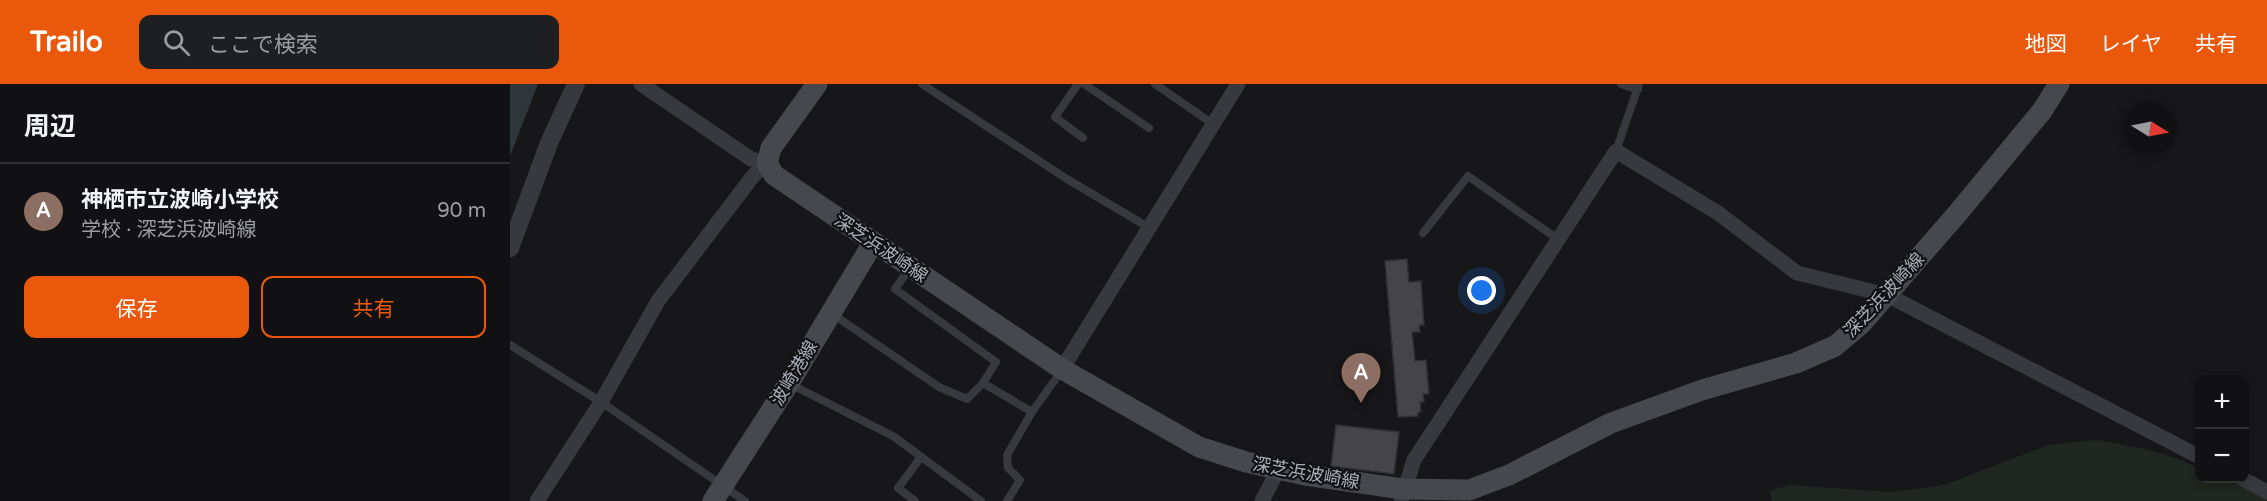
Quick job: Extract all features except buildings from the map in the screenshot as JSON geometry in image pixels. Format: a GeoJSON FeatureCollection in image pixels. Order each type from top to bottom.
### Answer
{"type":"FeatureCollection","features":[{"type":"Feature","properties":{"kind":"main road"},"geometry":{"type":"LineString","coordinates":[[767,163],[771,148],[817,84]]}},
{"type":"Feature","properties":{"kind":"main road","name":"深芝浜波崎線"},"geometry":{"type":"LineString","coordinates":[[767,163],[774,175],[1062,369],[1199,447],[1277,469],[1402,495],[1469,490],[1509,475],[1611,423],[1702,390],[1796,363],[1835,346],[1861,324],[1887,295],[2042,111],[2059,84]]}},
{"type":"Feature","properties":{"kind":"main road","name":"波崎港線"},"geometry":{"type":"LineString","coordinates":[[718,493],[789,383],[873,243]]}},
{"type":"Feature","properties":{"kind":"street"},"geometry":{"type":"LineString","coordinates":[[510,248],[549,143],[576,84]]}},
{"type":"Feature","properties":{"kind":"street"},"geometry":{"type":"LineString","coordinates":[[641,84],[751,159],[767,163]]}},
{"type":"Feature","properties":{"kind":"street"},"geometry":{"type":"LineString","coordinates":[[1062,369],[1238,84]]}},
{"type":"Feature","properties":{"kind":"street"},"geometry":{"type":"LineString","coordinates":[[1402,495],[1414,460],[1616,151],[1718,213],[1797,273],[1887,295],[2195,455]]}},
{"type":"Feature","properties":{"kind":"street"},"geometry":{"type":"LineString","coordinates":[[537,501],[601,402],[658,301],[753,176],[767,163]]}},
{"type":"Feature","properties":{"kind":"street"},"geometry":{"type":"LineString","coordinates":[[1262,501],[1277,469]]}},
{"type":"Feature","properties":{"kind":"street"},"geometry":{"type":"LineString","coordinates":[[2249,482],[2267,492]]}},
{"type":"Feature","properties":{"kind":"lane"},"geometry":{"type":"LineString","coordinates":[[922,84],[1067,179],[1148,227]]}},
{"type":"Feature","properties":{"kind":"lane"},"geometry":{"type":"LineString","coordinates":[[1078,84],[1055,117],[1083,138]]}},
{"type":"Feature","properties":{"kind":"lane"},"geometry":{"type":"LineString","coordinates":[[1084,84],[1149,128]]}},
{"type":"Feature","properties":{"kind":"lane"},"geometry":{"type":"LineString","coordinates":[[1155,84],[1213,124]]}},
{"type":"Feature","properties":{"kind":"lane"},"geometry":{"type":"LineString","coordinates":[[1616,151],[1638,87],[1621,84]]}},
{"type":"Feature","properties":{"kind":"lane"},"geometry":{"type":"LineString","coordinates":[[1423,233],[1468,176],[1559,240]]}},
{"type":"Feature","properties":{"kind":"lane"},"geometry":{"type":"LineString","coordinates":[[830,312],[939,387],[966,399],[983,383],[996,362],[895,289],[910,267]]}},
{"type":"Feature","properties":{"kind":"lane"},"geometry":{"type":"LineString","coordinates":[[510,345],[601,402],[718,493],[745,501]]}},
{"type":"Feature","properties":{"kind":"lane"},"geometry":{"type":"LineString","coordinates":[[1007,501],[1020,480],[1008,468],[1007,455],[1032,412],[1062,369]]}},
{"type":"Feature","properties":{"kind":"lane"},"geometry":{"type":"LineString","coordinates":[[789,383],[894,436],[981,501]]}},
{"type":"Feature","properties":{"kind":"lane"},"geometry":{"type":"LineString","coordinates":[[983,383],[1032,412]]}},
{"type":"Feature","properties":{"kind":"lane"},"geometry":{"type":"LineString","coordinates":[[915,501],[898,488],[921,457]]}},
{"type":"Feature","properties":{"kind":"shaded area"},"geometry":{"type":"Polygon","coordinates":[[[510,84],[538,84],[510,156],[510,84]]]}},
{"type":"Feature","properties":{"kind":"shaded area"},"geometry":{"type":"Polygon","coordinates":[[[2097,440],[2136,447],[2195,466],[2195,483],[2230,483],[2267,491],[2267,501],[1772,501],[1770,491],[1789,485],[1890,492],[1944,485],[2048,445],[2097,440]]]}},
{"type":"Feature","properties":{"kind":"place","name":"神栖市立波崎小学校"},"geometry":{"type":"Point","coordinates":[1361,403]}}]}
